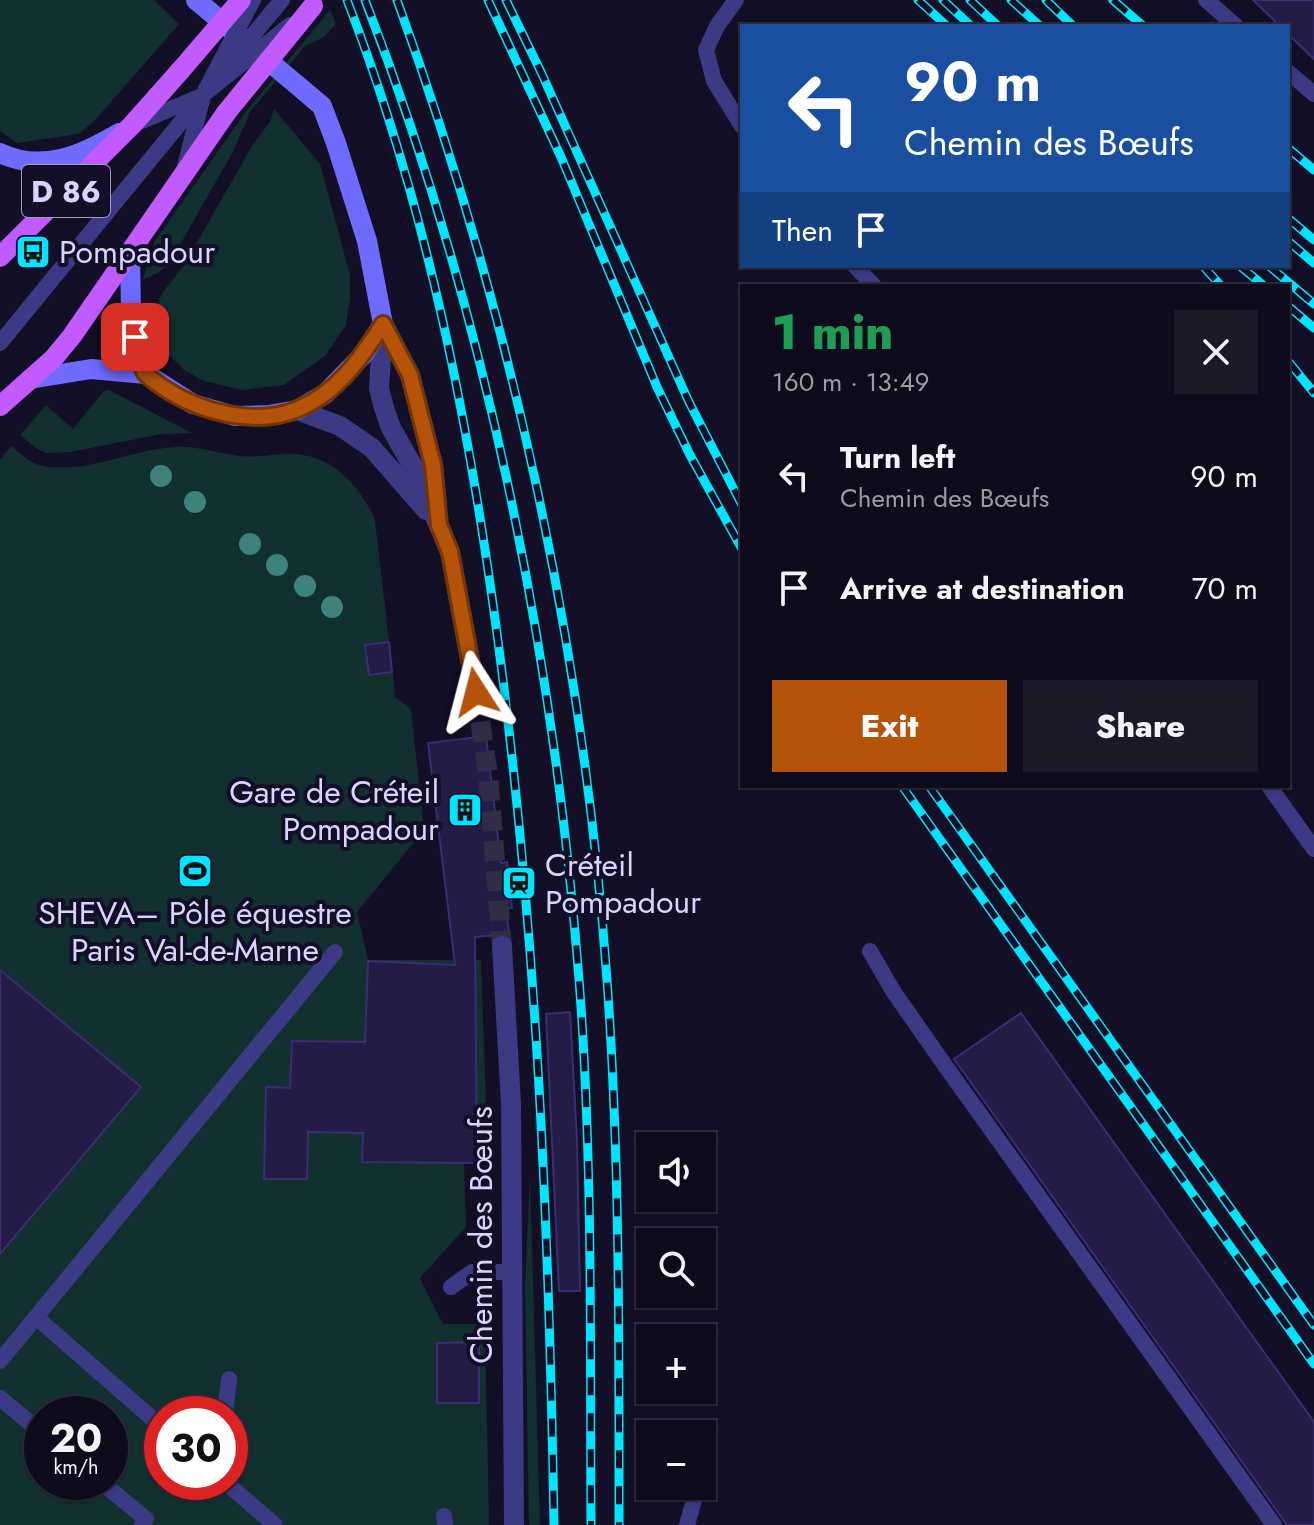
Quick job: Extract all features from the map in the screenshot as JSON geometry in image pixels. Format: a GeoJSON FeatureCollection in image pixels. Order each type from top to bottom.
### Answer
{"type":"FeatureCollection","features":[{"type":"Feature","properties":{"kind":"main road","name":"D 86"},"geometry":{"type":"LineString","coordinates":[[0,257],[132,125],[241,0]]}},
{"type":"Feature","properties":{"kind":"main road","name":"D 86"},"geometry":{"type":"LineString","coordinates":[[0,406],[53,359],[72,336],[226,113],[316,3]]}},
{"type":"Feature","properties":{"kind":"street"},"geometry":{"type":"LineString","coordinates":[[196,0],[322,106],[367,241],[383,324],[379,388],[384,408],[391,428],[416,472],[450,552],[476,692]]}},
{"type":"Feature","properties":{"kind":"street"},"geometry":{"type":"LineString","coordinates":[[0,153],[16,160],[48,161],[83,154],[132,125]]}},
{"type":"Feature","properties":{"kind":"street"},"geometry":{"type":"LineString","coordinates":[[130,254],[131,313],[146,374]]}},
{"type":"Feature","properties":{"kind":"street"},"geometry":{"type":"LineString","coordinates":[[30,379],[91,369],[146,374],[193,404],[235,416],[269,415],[297,410],[325,394],[363,355],[383,324]]}},
{"type":"Feature","properties":{"kind":"street"},"geometry":{"type":"LineString","coordinates":[[383,324],[410,375],[433,465],[439,525]]}},
{"type":"Feature","properties":{"kind":"street"},"geometry":{"type":"LineString","coordinates":[[297,410],[340,426],[372,448],[439,525]]}},
{"type":"Feature","properties":{"kind":"street","name":"Chemin des Bœufs"},"geometry":{"type":"LineString","coordinates":[[502,946],[511,1104],[514,1525]]}},
{"type":"Feature","properties":{"kind":"lane"},"geometry":{"type":"LineString","coordinates":[[182,177],[204,94],[253,0]]}},
{"type":"Feature","properties":{"kind":"lane"},"geometry":{"type":"LineString","coordinates":[[0,343],[282,0]]}},
{"type":"Feature","properties":{"kind":"lane"},"geometry":{"type":"LineString","coordinates":[[736,0],[717,26],[706,50],[714,81],[740,123]]}},
{"type":"Feature","properties":{"kind":"lane"},"geometry":{"type":"LineString","coordinates":[[1206,0],[1234,24]]}},
{"type":"Feature","properties":{"kind":"lane"},"geometry":{"type":"LineString","coordinates":[[132,125],[204,94],[316,3]]}},
{"type":"Feature","properties":{"kind":"lane"},"geometry":{"type":"LineString","coordinates":[[1290,74],[1314,94]]}},
{"type":"Feature","properties":{"kind":"lane"},"geometry":{"type":"LineString","coordinates":[[857,268],[872,284]]}},
{"type":"Feature","properties":{"kind":"lane"},"geometry":{"type":"LineString","coordinates":[[1270,788],[1314,849]]}},
{"type":"Feature","properties":{"kind":"lane"},"geometry":{"type":"LineString","coordinates":[[870,951],[893,991],[944,1064],[1274,1525]]}},
{"type":"Feature","properties":{"kind":"lane"},"geometry":{"type":"LineString","coordinates":[[0,1361],[335,952]]}},
{"type":"Feature","properties":{"kind":"lane"},"geometry":{"type":"LineString","coordinates":[[451,1287],[472,1272],[512,1272]]}},
{"type":"Feature","properties":{"kind":"lane"},"geometry":{"type":"LineString","coordinates":[[37,1318],[144,1411]]}},
{"type":"Feature","properties":{"kind":"lane"},"geometry":{"type":"LineString","coordinates":[[227,1396],[229,1379]]}},
{"type":"Feature","properties":{"kind":"lane"},"geometry":{"type":"LineString","coordinates":[[0,1398],[24,1418]]}},
{"type":"Feature","properties":{"kind":"lane"},"geometry":{"type":"LineString","coordinates":[[123,1500],[146,1519],[142,1525]]}},
{"type":"Feature","properties":{"kind":"lane"},"geometry":{"type":"LineString","coordinates":[[246,1500],[275,1525]]}},
{"type":"Feature","properties":{"kind":"lane"},"geometry":{"type":"LineString","coordinates":[[687,1525],[694,1500]]}},
{"type":"Feature","properties":{"kind":"green space"},"geometry":{"type":"Polygon","coordinates":[[[0,0],[154,0],[179,24],[97,118],[79,134],[17,143],[0,131],[0,0]]]}},
{"type":"Feature","properties":{"kind":"green space"},"geometry":{"type":"Polygon","coordinates":[[[330,10],[336,24],[324,37],[305,46],[250,112],[234,150],[169,264],[143,280],[154,242],[247,110],[330,10]]]}},
{"type":"Feature","properties":{"kind":"green space"},"geometry":{"type":"Polygon","coordinates":[[[274,109],[320,164],[350,275],[350,298],[346,325],[325,356],[284,385],[242,390],[204,381],[184,370],[166,352],[151,317],[252,146],[270,122],[274,109]]]}},
{"type":"Feature","properties":{"kind":"green space"},"geometry":{"type":"Polygon","coordinates":[[[109,390],[192,433],[162,434],[70,452],[46,453],[20,435],[46,405],[73,429],[103,392],[109,390]]]}},
{"type":"Feature","properties":{"kind":"green space"},"geometry":{"type":"Polygon","coordinates":[[[11,446],[38,465],[59,468],[174,447],[232,455],[289,454],[318,459],[331,465],[352,483],[375,520],[389,642],[365,645],[369,674],[393,672],[395,697],[411,709],[424,830],[357,912],[368,960],[481,960],[488,1164],[464,1163],[466,1227],[420,1278],[443,1324],[485,1324],[489,1525],[0,1525],[0,460],[11,446]]]}},
{"type":"Feature","properties":{"kind":"green space"},"geometry":{"type":"Polygon","coordinates":[[[530,1176],[540,1525],[529,1525],[525,1286],[530,1176]]]}},
{"type":"Feature","properties":{"kind":"building"},"geometry":{"type":"Polygon","coordinates":[[[1253,0],[1314,0],[1314,59],[1290,36],[1290,24],[1278,24],[1253,0]]]}},
{"type":"Feature","properties":{"kind":"building"},"geometry":{"type":"Polygon","coordinates":[[[389,642],[392,672],[369,675],[365,645],[389,642]]]}},
{"type":"Feature","properties":{"kind":"building"},"geometry":{"type":"Polygon","coordinates":[[[486,736],[501,863],[507,862],[512,908],[506,909],[509,934],[475,937],[477,1163],[362,1162],[363,1133],[308,1132],[307,1179],[264,1179],[266,1087],[290,1088],[292,1041],[365,1042],[368,961],[455,965],[428,743],[486,736]]]}},
{"type":"Feature","properties":{"kind":"building"},"geometry":{"type":"Polygon","coordinates":[[[0,970],[141,1087],[0,1254],[0,970]]]}},
{"type":"Feature","properties":{"kind":"building"},"geometry":{"type":"Polygon","coordinates":[[[570,1012],[577,1140],[580,1291],[559,1291],[546,1014],[570,1012]]]}},
{"type":"Feature","properties":{"kind":"building"},"geometry":{"type":"Polygon","coordinates":[[[1021,1013],[1314,1422],[1314,1525],[1287,1525],[954,1059],[1021,1013]]]}},
{"type":"Feature","properties":{"kind":"building"},"geometry":{"type":"Polygon","coordinates":[[[479,1342],[479,1403],[437,1403],[437,1343],[479,1342]]]}},
{"type":"Feature","properties":{"kind":"tunnel"},"geometry":{"type":"LineString","coordinates":[[476,692],[488,775],[502,946]]}},
{"type":"Feature","properties":{"kind":"railway"},"geometry":{"type":"LineString","coordinates":[[347,0],[400,157],[442,316],[473,478],[498,641],[522,862],[539,1082],[549,1303],[554,1525]]}},
{"type":"Feature","properties":{"kind":"railway"},"geometry":{"type":"LineString","coordinates":[[365,0],[408,117],[479,359],[532,606],[551,730],[579,979],[587,1116],[591,1525]]}},
{"type":"Feature","properties":{"kind":"railway"},"geometry":{"type":"LineString","coordinates":[[397,0],[475,239],[507,360],[536,483],[580,731],[596,855],[611,1048],[618,1252],[619,1525]]}},
{"type":"Feature","properties":{"kind":"railway"},"geometry":{"type":"LineString","coordinates":[[488,0],[561,157],[657,387],[740,545]]}},
{"type":"Feature","properties":{"kind":"railway"},"geometry":{"type":"LineString","coordinates":[[506,0],[689,402],[740,501]]}},
{"type":"Feature","properties":{"kind":"railway"},"geometry":{"type":"LineString","coordinates":[[918,0],[945,24]]}},
{"type":"Feature","properties":{"kind":"railway"},"geometry":{"type":"LineString","coordinates":[[943,0],[969,24]]}},
{"type":"Feature","properties":{"kind":"railway"},"geometry":{"type":"LineString","coordinates":[[970,0],[996,24]]}},
{"type":"Feature","properties":{"kind":"railway"},"geometry":{"type":"LineString","coordinates":[[1011,0],[1038,24]]}},
{"type":"Feature","properties":{"kind":"railway"},"geometry":{"type":"LineString","coordinates":[[1046,0],[1071,24]]}},
{"type":"Feature","properties":{"kind":"railway"},"geometry":{"type":"LineString","coordinates":[[1113,0],[1141,24]]}},
{"type":"Feature","properties":{"kind":"railway"},"geometry":{"type":"LineString","coordinates":[[1290,150],[1314,170]]}},
{"type":"Feature","properties":{"kind":"railway"},"geometry":{"type":"LineString","coordinates":[[1290,220],[1314,240]]}},
{"type":"Feature","properties":{"kind":"railway"},"geometry":{"type":"LineString","coordinates":[[1290,243],[1314,263]]}},
{"type":"Feature","properties":{"kind":"railway"},"geometry":{"type":"LineString","coordinates":[[1205,268],[1219,284]]}},
{"type":"Feature","properties":{"kind":"railway"},"geometry":{"type":"LineString","coordinates":[[1242,268],[1262,284]]}},
{"type":"Feature","properties":{"kind":"railway"},"geometry":{"type":"LineString","coordinates":[[1271,268],[1314,304]]}},
{"type":"Feature","properties":{"kind":"railway"},"geometry":{"type":"LineString","coordinates":[[1290,308],[1314,328]]}},
{"type":"Feature","properties":{"kind":"railway"},"geometry":{"type":"LineString","coordinates":[[1290,363],[1314,393]]}},
{"type":"Feature","properties":{"kind":"railway"},"geometry":{"type":"LineString","coordinates":[[903,788],[1314,1364]]}},
{"type":"Feature","properties":{"kind":"railway"},"geometry":{"type":"LineString","coordinates":[[930,788],[1314,1325]]}},
{"type":"Feature","properties":{"kind":"place","name":"Pompadour"},"geometry":{"type":"Point","coordinates":[33,252]}},
{"type":"Feature","properties":{"kind":"place","name":"Gare de Créteil Pompadour"},"geometry":{"type":"Point","coordinates":[465,810]}},
{"type":"Feature","properties":{"kind":"place","name":"SHEVA– Pôle équestre Paris Val-de-Marne"},"geometry":{"type":"Point","coordinates":[195,871]}},
{"type":"Feature","properties":{"kind":"place","name":"Créteil Pompadour"},"geometry":{"type":"Point","coordinates":[519,883]}},
{"type":"Feature","properties":{"kind":"route"},"geometry":{"type":"LineString","coordinates":[[135,337],[146,374],[168,390],[193,404],[235,416],[269,415],[297,410],[325,394],[363,355],[383,324],[410,375],[433,465],[439,525],[450,552],[476,692]]}}]}
